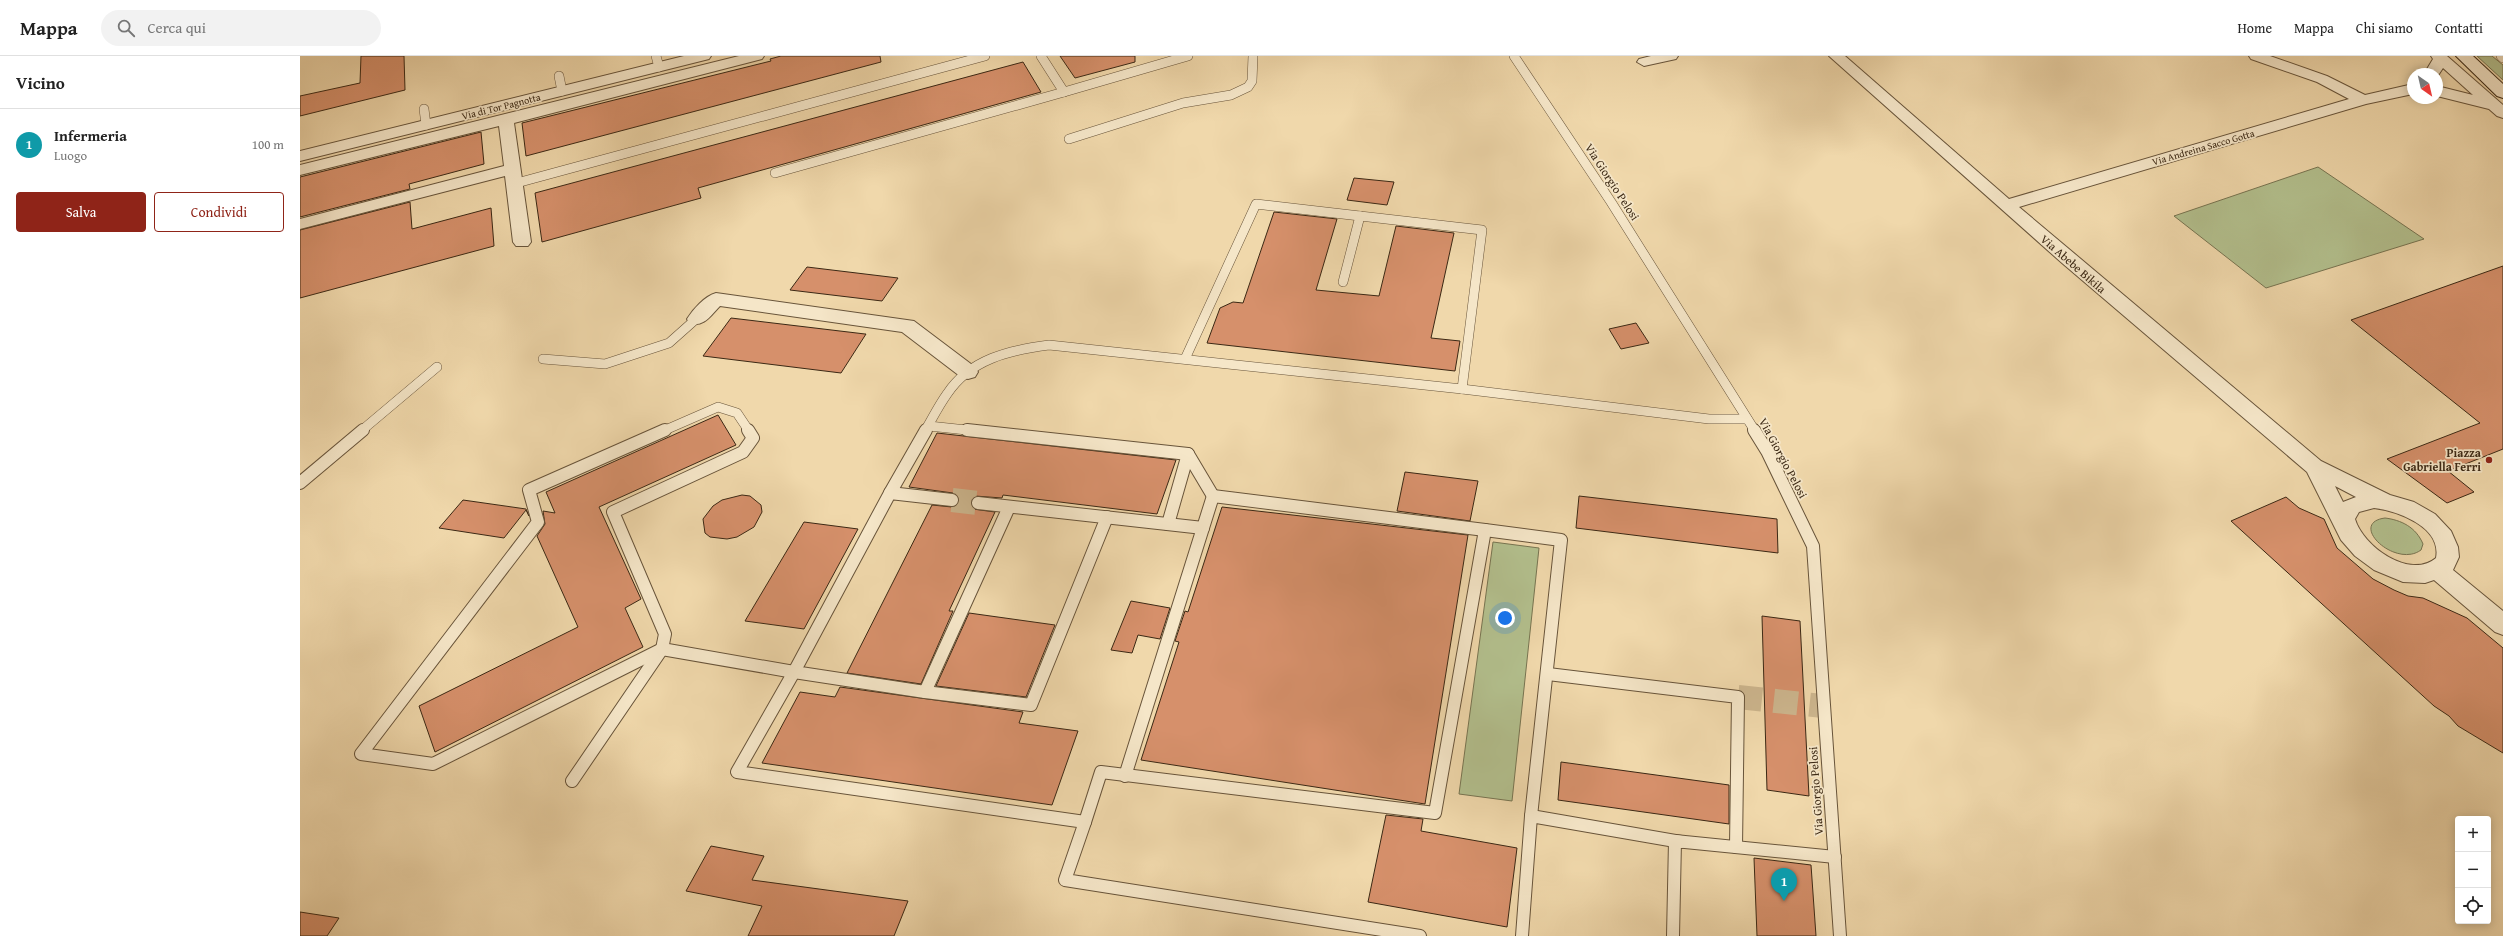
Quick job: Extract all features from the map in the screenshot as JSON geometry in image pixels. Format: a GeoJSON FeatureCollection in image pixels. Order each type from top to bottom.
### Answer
{"type":"FeatureCollection","features":[{"type":"Feature","properties":{"kind":"street","name":"Via di Tor Pagnotta"},"geometry":{"type":"LineString","coordinates":[[300,156],[425,117],[560,83],[657,61],[703,56]]}},
{"type":"Feature","properties":{"kind":"street"},"geometry":{"type":"LineString","coordinates":[[300,170],[506,120],[757,56]]}},
{"type":"Feature","properties":{"kind":"street"},"geometry":{"type":"LineString","coordinates":[[1644,62],[1671,56]]}},
{"type":"Feature","properties":{"kind":"street","name":"Via Abebe Bikila"},"geometry":{"type":"LineString","coordinates":[[1836,56],[2006,205],[2314,467],[2384,501],[2416,513],[2441,534],[2446,543],[2448,559],[2438,570],[2420,574],[2385,565],[2357,545],[2314,467]]}},
{"type":"Feature","properties":{"kind":"street"},"geometry":{"type":"LineString","coordinates":[[2256,56],[2322,79],[2363,100]]}},
{"type":"Feature","properties":{"kind":"street"},"geometry":{"type":"LineString","coordinates":[[2464,56],[2503,93]]}},
{"type":"Feature","properties":{"kind":"street"},"geometry":{"type":"LineString","coordinates":[[2435,68],[2440,57],[2501,112]]}},
{"type":"Feature","properties":{"kind":"street","name":"Via Andreina Sacco Gotta"},"geometry":{"type":"LineString","coordinates":[[2006,205],[2363,100],[2407,89]]}},
{"type":"Feature","properties":{"kind":"street"},"geometry":{"type":"LineString","coordinates":[[2443,92],[2461,96],[2501,112]]}},
{"type":"Feature","properties":{"kind":"street"},"geometry":{"type":"LineString","coordinates":[[506,120],[522,242]]}},
{"type":"Feature","properties":{"kind":"street"},"geometry":{"type":"LineString","coordinates":[[300,224],[513,176]]}},
{"type":"Feature","properties":{"kind":"street"},"geometry":{"type":"LineString","coordinates":[[696,319],[716,299],[907,326],[968,372]]}},
{"type":"Feature","properties":{"kind":"street"},"geometry":{"type":"LineString","coordinates":[[2345,525],[2346,511],[2357,503],[2384,501]]}},
{"type":"Feature","properties":{"kind":"street"},"geometry":{"type":"LineString","coordinates":[[2438,570],[2503,625]]}},
{"type":"Feature","properties":{"kind":"lane"},"geometry":{"type":"LineString","coordinates":[[513,176],[985,56]]}},
{"type":"Feature","properties":{"kind":"lane"},"geometry":{"type":"LineString","coordinates":[[1041,56],[1064,92]]}},
{"type":"Feature","properties":{"kind":"lane"},"geometry":{"type":"LineString","coordinates":[[775,173],[1188,56]]}},
{"type":"Feature","properties":{"kind":"lane"},"geometry":{"type":"LineString","coordinates":[[1069,139],[1183,103],[1202,102],[1240,91],[1247,87],[1252,80],[1253,56]]}},
{"type":"Feature","properties":{"kind":"lane","name":"Via Giorgio Pelosi"},"geometry":{"type":"LineString","coordinates":[[1514,56],[1611,202],[1767,451],[1813,546],[1840,936]]}},
{"type":"Feature","properties":{"kind":"lane"},"geometry":{"type":"LineString","coordinates":[[1184,360],[1256,204],[1482,230],[1462,389]]}},
{"type":"Feature","properties":{"kind":"lane"},"geometry":{"type":"LineString","coordinates":[[1343,282],[1360,216]]}},
{"type":"Feature","properties":{"kind":"lane"},"geometry":{"type":"LineString","coordinates":[[543,359],[605,364],[669,343],[696,319]]}},
{"type":"Feature","properties":{"kind":"lane"},"geometry":{"type":"LineString","coordinates":[[1085,822],[737,772],[794,672],[890,493],[947,393],[968,372],[989,359],[1016,349],[1050,345],[1462,389],[1709,419],[1747,419]]}},
{"type":"Feature","properties":{"kind":"lane"},"geometry":{"type":"LineString","coordinates":[[300,483],[437,367]]}},
{"type":"Feature","properties":{"kind":"lane"},"geometry":{"type":"LineString","coordinates":[[572,781],[662,649],[665,634],[612,512],[743,452],[753,438],[737,413],[718,407],[529,490],[538,522],[361,754],[433,764],[662,649],[794,672],[925,692],[1031,705],[1107,517]]}},
{"type":"Feature","properties":{"kind":"lane"},"geometry":{"type":"LineString","coordinates":[[929,426],[1188,454]]}},
{"type":"Feature","properties":{"kind":"lane"},"geometry":{"type":"LineString","coordinates":[[1125,776],[1213,496],[1188,454]]}},
{"type":"Feature","properties":{"kind":"lane"},"geometry":{"type":"LineString","coordinates":[[1168,524],[1188,454]]}},
{"type":"Feature","properties":{"kind":"lane"},"geometry":{"type":"LineString","coordinates":[[890,493],[952,500]]}},
{"type":"Feature","properties":{"kind":"lane"},"geometry":{"type":"LineString","coordinates":[[1213,496],[1562,540],[1531,816],[1522,936]]}},
{"type":"Feature","properties":{"kind":"lane"},"geometry":{"type":"LineString","coordinates":[[978,503],[1203,528]]}},
{"type":"Feature","properties":{"kind":"lane"},"geometry":{"type":"LineString","coordinates":[[925,692],[1010,507]]}},
{"type":"Feature","properties":{"kind":"lane"},"geometry":{"type":"LineString","coordinates":[[1420,936],[1065,880],[1100,772],[1434,813],[1485,530]]}},
{"type":"Feature","properties":{"kind":"lane"},"geometry":{"type":"LineString","coordinates":[[1548,674],[1738,697],[1736,847]]}},
{"type":"Feature","properties":{"kind":"lane"},"geometry":{"type":"LineString","coordinates":[[1531,816],[1681,842]]}},
{"type":"Feature","properties":{"kind":"lane"},"geometry":{"type":"LineString","coordinates":[[1673,936],[1675,841],[1835,857]]}},
{"type":"Feature","properties":{"kind":"green space"},"geometry":{"type":"Polygon","coordinates":[[[2477,56],[2492,56],[2503,65],[2503,80],[2477,56]]]}},
{"type":"Feature","properties":{"kind":"green space"},"geometry":{"type":"Polygon","coordinates":[[[2318,167],[2424,239],[2266,288],[2174,216],[2318,167]]]}},
{"type":"Feature","properties":{"kind":"green space"},"geometry":{"type":"Polygon","coordinates":[[[2385,518],[2407,525],[2412,529],[2423,544],[2421,550],[2410,554],[2399,554],[2388,550],[2379,543],[2373,535],[2371,528],[2375,522],[2385,518]]]}},
{"type":"Feature","properties":{"kind":"green space"},"geometry":{"type":"Polygon","coordinates":[[[1493,542],[1539,548],[1512,801],[1459,794],[1493,542]]]}},
{"type":"Feature","properties":{"kind":"building"},"geometry":{"type":"Polygon","coordinates":[[[361,56],[404,56],[405,90],[300,116],[300,96],[360,83],[361,56]]]}},
{"type":"Feature","properties":{"kind":"building"},"geometry":{"type":"Polygon","coordinates":[[[781,56],[880,56],[881,62],[526,156],[522,123],[771,61],[770,59],[781,56]]]}},
{"type":"Feature","properties":{"kind":"building"},"geometry":{"type":"Polygon","coordinates":[[[1060,56],[1135,56],[1135,62],[1075,78],[1060,56]]]}},
{"type":"Feature","properties":{"kind":"building"},"geometry":{"type":"Polygon","coordinates":[[[1023,62],[1041,92],[698,188],[701,198],[542,242],[535,193],[1023,62]]]}},
{"type":"Feature","properties":{"kind":"building"},"geometry":{"type":"Polygon","coordinates":[[[481,132],[484,164],[409,184],[410,189],[300,217],[300,177],[481,132]]]}},
{"type":"Feature","properties":{"kind":"building"},"geometry":{"type":"Polygon","coordinates":[[[1354,178],[1394,182],[1387,205],[1347,200],[1354,178]]]}},
{"type":"Feature","properties":{"kind":"building"},"geometry":{"type":"Polygon","coordinates":[[[410,202],[412,229],[491,208],[494,246],[300,298],[300,230],[410,202]]]}},
{"type":"Feature","properties":{"kind":"building"},"geometry":{"type":"Polygon","coordinates":[[[1274,212],[1337,219],[1316,290],[1379,296],[1396,226],[1454,233],[1431,338],[1460,341],[1455,371],[1207,343],[1220,308],[1233,302],[1243,303],[1274,212]]]}},
{"type":"Feature","properties":{"kind":"building"},"geometry":{"type":"Polygon","coordinates":[[[2503,266],[2503,449],[2448,471],[2474,492],[2447,503],[2387,459],[2480,423],[2351,320],[2503,266]]]}},
{"type":"Feature","properties":{"kind":"building"},"geometry":{"type":"Polygon","coordinates":[[[807,267],[898,278],[882,301],[790,290],[807,267]]]}},
{"type":"Feature","properties":{"kind":"building"},"geometry":{"type":"Polygon","coordinates":[[[731,318],[866,334],[841,373],[703,356],[731,318]]]}},
{"type":"Feature","properties":{"kind":"building"},"geometry":{"type":"Polygon","coordinates":[[[1636,323],[1649,343],[1621,349],[1609,329],[1636,323]]]}},
{"type":"Feature","properties":{"kind":"building"},"geometry":{"type":"Polygon","coordinates":[[[718,415],[736,445],[599,507],[641,599],[625,608],[643,647],[435,752],[419,706],[578,627],[537,536],[545,524],[543,511],[555,513],[546,492],[718,415]]]}},
{"type":"Feature","properties":{"kind":"building"},"geometry":{"type":"Polygon","coordinates":[[[937,433],[1176,460],[1157,514],[1003,495],[1002,498],[975,496],[971,503],[973,509],[995,512],[949,611],[953,611],[921,684],[847,673],[932,505],[952,507],[958,505],[959,497],[953,493],[909,487],[937,433]]]}},
{"type":"Feature","properties":{"kind":"building"},"geometry":{"type":"Polygon","coordinates":[[[1405,472],[1478,481],[1470,521],[1397,511],[1405,472]]]}},
{"type":"Feature","properties":{"kind":"building"},"geometry":{"type":"Polygon","coordinates":[[[742,495],[750,496],[761,505],[762,512],[754,527],[737,537],[727,539],[710,537],[705,533],[703,519],[713,506],[722,500],[742,495]]]}},
{"type":"Feature","properties":{"kind":"building"},"geometry":{"type":"Polygon","coordinates":[[[1579,496],[1777,519],[1778,553],[1576,528],[1579,496]]]}},
{"type":"Feature","properties":{"kind":"building"},"geometry":{"type":"Polygon","coordinates":[[[2286,497],[2299,508],[2324,519],[2337,548],[2373,579],[2408,596],[2423,598],[2467,618],[2503,648],[2503,753],[2458,726],[2449,716],[2434,706],[2231,521],[2286,497]]]}},
{"type":"Feature","properties":{"kind":"building"},"geometry":{"type":"Polygon","coordinates":[[[463,500],[526,509],[529,516],[526,510],[504,538],[439,528],[463,500]]]}},
{"type":"Feature","properties":{"kind":"building"},"geometry":{"type":"Polygon","coordinates":[[[1222,507],[1468,535],[1425,804],[1141,760],[1179,642],[1175,641],[1185,611],[1188,612],[1222,507]]]}},
{"type":"Feature","properties":{"kind":"building"},"geometry":{"type":"Polygon","coordinates":[[[804,522],[858,529],[804,629],[745,621],[804,522]]]}},
{"type":"Feature","properties":{"kind":"building"},"geometry":{"type":"Polygon","coordinates":[[[1131,601],[1170,608],[1160,639],[1138,635],[1132,653],[1111,650],[1131,601]]]}},
{"type":"Feature","properties":{"kind":"building"},"geometry":{"type":"Polygon","coordinates":[[[969,613],[1055,625],[1026,697],[936,686],[969,613]]]}},
{"type":"Feature","properties":{"kind":"building"},"geometry":{"type":"Polygon","coordinates":[[[1762,616],[1800,621],[1809,796],[1767,790],[1762,616]]]}},
{"type":"Feature","properties":{"kind":"building"},"geometry":{"type":"Polygon","coordinates":[[[840,687],[1023,712],[1019,723],[1078,731],[1052,805],[762,763],[800,692],[835,697],[840,687]]]}},
{"type":"Feature","properties":{"kind":"building"},"geometry":{"type":"Polygon","coordinates":[[[1561,762],[1729,785],[1729,824],[1558,800],[1561,762]]]}},
{"type":"Feature","properties":{"kind":"building"},"geometry":{"type":"Polygon","coordinates":[[[1386,815],[1423,819],[1421,831],[1517,848],[1507,927],[1368,902],[1386,815]]]}},
{"type":"Feature","properties":{"kind":"building"},"geometry":{"type":"Polygon","coordinates":[[[711,846],[764,856],[752,880],[908,901],[894,936],[748,936],[762,906],[686,891],[711,846]]]}},
{"type":"Feature","properties":{"kind":"building"},"geometry":{"type":"Polygon","coordinates":[[[1754,858],[1811,865],[1816,936],[1757,936],[1754,858]]]}},
{"type":"Feature","properties":{"kind":"building"},"geometry":{"type":"Polygon","coordinates":[[[300,912],[339,918],[327,936],[300,936],[300,912]]]}},
{"type":"Feature","properties":{"kind":"tunnel"},"geometry":{"type":"LineString","coordinates":[[952,500],[978,503]]}},
{"type":"Feature","properties":{"kind":"tunnel"},"geometry":{"type":"LineString","coordinates":[[1738,697],[1823,706]]}},
{"type":"Feature","properties":{"kind":"place","name":"Piazza Gabriella Ferri"},"geometry":{"type":"Point","coordinates":[2489,460]}},
{"type":"Feature","properties":{"kind":"place","name":"Infermeria"},"geometry":{"type":"Point","coordinates":[1784,901]}}]}
